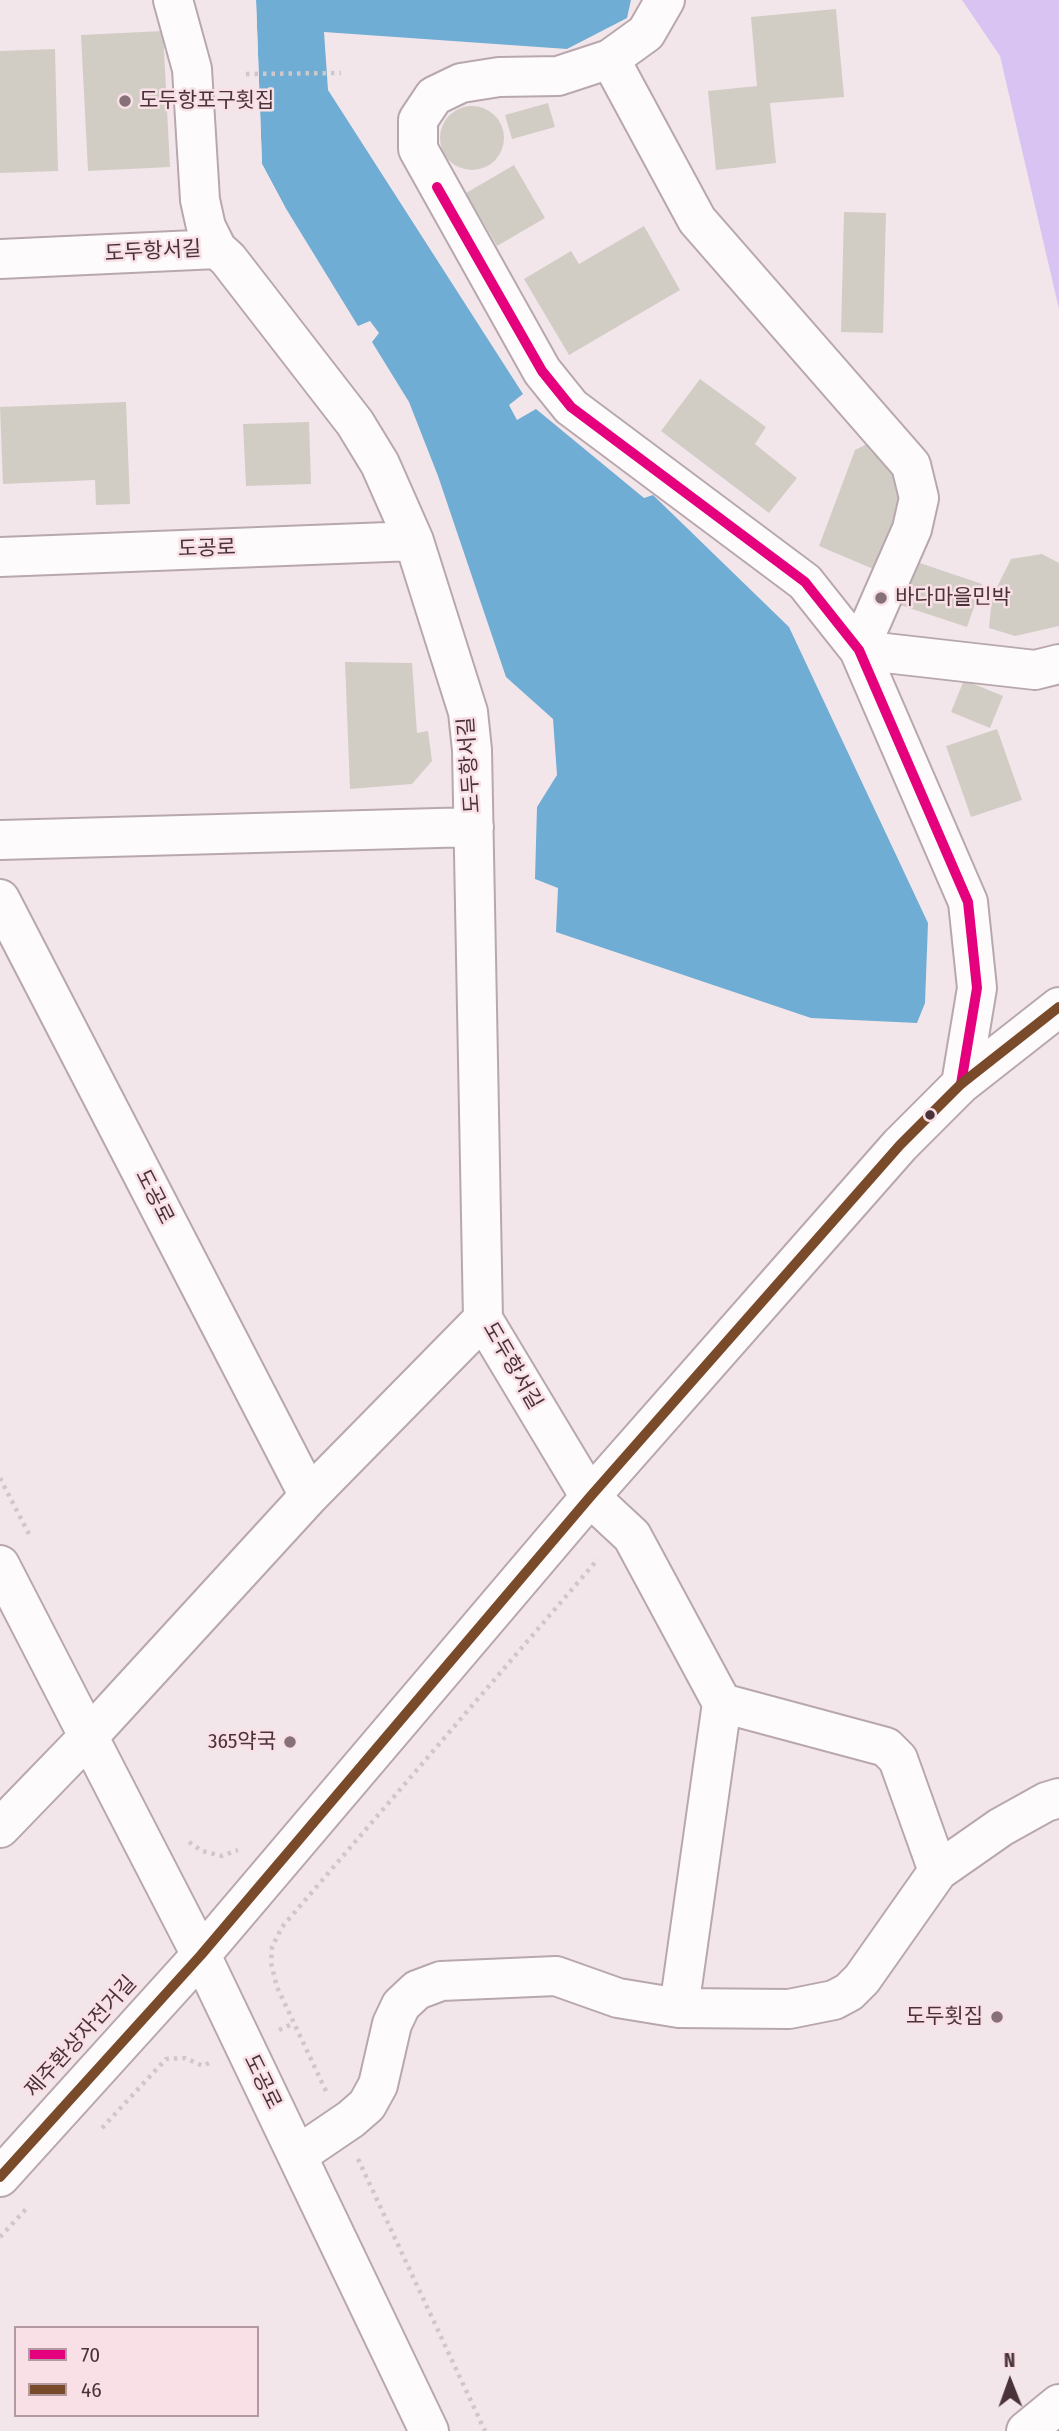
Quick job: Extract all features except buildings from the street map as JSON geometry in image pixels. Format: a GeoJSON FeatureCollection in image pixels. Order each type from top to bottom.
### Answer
{"type":"FeatureCollection","features":[{"type":"Feature","properties":{"kind":"street"},"geometry":{"type":"LineString","coordinates":[[173,0],[192,69],[200,200],[206,227],[217,249]]}},
{"type":"Feature","properties":{"kind":"street"},"geometry":{"type":"LineString","coordinates":[[665,0],[646,33],[610,59],[558,76],[499,77],[461,83],[435,96],[418,120],[418,149],[542,371],[571,407],[805,582],[859,650],[968,902],[977,988],[961,1084]]}},
{"type":"Feature","properties":{"kind":"street"},"geometry":{"type":"LineString","coordinates":[[610,59],[696,220],[911,465],[919,498],[912,529],[859,650]]}},
{"type":"Feature","properties":{"kind":"street","name":"도두항서길"},"geometry":{"type":"LineString","coordinates":[[0,259],[217,249],[228,259],[355,423],[380,464],[414,541],[468,712],[474,827],[483,1319],[590,1497],[632,1536],[722,1703]]}},
{"type":"Feature","properties":{"kind":"street","name":"도공로"},"geometry":{"type":"LineString","coordinates":[[0,557],[414,541]]}},
{"type":"Feature","properties":{"kind":"street"},"geometry":{"type":"LineString","coordinates":[[859,650],[1035,670],[1059,664]]}},
{"type":"Feature","properties":{"kind":"street"},"geometry":{"type":"LineString","coordinates":[[0,840],[474,827]]}},
{"type":"Feature","properties":{"kind":"street","name":"도공로"},"geometry":{"type":"LineString","coordinates":[[0,899],[309,1496]]}},
{"type":"Feature","properties":{"kind":"street"},"geometry":{"type":"LineString","coordinates":[[0,2177],[201,1955],[590,1497],[900,1146],[961,1084],[1059,1007]]}},
{"type":"Feature","properties":{"kind":"street"},"geometry":{"type":"LineString","coordinates":[[0,1828],[89,1736],[309,1496],[483,1319]]}},
{"type":"Feature","properties":{"kind":"street","name":"도공로"},"geometry":{"type":"LineString","coordinates":[[0,1565],[201,1955],[429,2431]]}},
{"type":"Feature","properties":{"kind":"street"},"geometry":{"type":"LineString","coordinates":[[679,2008],[722,1703],[886,1747],[898,1759],[938,1871]]}},
{"type":"Feature","properties":{"kind":"street"},"geometry":{"type":"LineString","coordinates":[[298,2155],[367,2105],[378,2085],[392,2024],[401,2005],[417,1990],[441,1981],[556,1976],[618,1998],[679,2008],[789,2009],[834,2000],[849,1992],[862,1979],[938,1871],[1001,1827],[1046,1802],[1059,1798]]}},
{"type":"Feature","properties":{"kind":"street"},"geometry":{"type":"LineString","coordinates":[[1026,2431],[1059,2404]]}},
{"type":"Feature","properties":{"kind":"path"},"geometry":{"type":"LineString","coordinates":[[246,74],[341,73]]}},
{"type":"Feature","properties":{"kind":"path"},"geometry":{"type":"LineString","coordinates":[[324,1877],[604,1551]]}},
{"type":"Feature","properties":{"kind":"path"},"geometry":{"type":"LineString","coordinates":[[136,2091],[166,2059],[185,2058],[203,2066]]}},
{"type":"Feature","properties":{"kind":"shaded area"},"geometry":{"type":"Polygon","coordinates":[[[962,0],[1059,0],[1059,309],[1000,56],[962,0]]]}},
{"type":"Feature","properties":{"kind":"water"},"geometry":{"type":"Polygon","coordinates":[[[256,0],[631,0],[627,18],[567,49],[324,32],[328,90],[523,394],[509,405],[517,420],[536,409],[644,498],[653,495],[789,627],[928,923],[925,1003],[917,1023],[811,1018],[556,932],[558,888],[535,879],[537,807],[557,775],[553,719],[506,677],[438,476],[409,402],[372,342],[379,333],[370,321],[358,326],[285,207],[262,164],[256,0]]]}},
{"type":"Feature","properties":{"kind":"pier"},"geometry":{"type":"Polygon","coordinates":[[[252,0],[256,0],[262,164],[285,207],[282,209],[258,164],[252,0]]]}},
{"type":"Feature","properties":{"kind":"transit line","name":"70"},"geometry":{"type":"LineString","coordinates":[[437,187],[542,371],[571,407],[805,582],[859,650],[968,902],[977,988],[961,1084]]}},
{"type":"Feature","properties":{"kind":"transit line","name":"46"},"geometry":{"type":"LineString","coordinates":[[0,2177],[201,1955],[590,1497],[900,1145],[961,1084],[1059,1007]]}},
{"type":"Feature","properties":{"kind":"place","name":"도두항포구횟집"},"geometry":{"type":"Point","coordinates":[125,101]}},
{"type":"Feature","properties":{"kind":"place","name":"바다마을민박"},"geometry":{"type":"Point","coordinates":[881,598]}},
{"type":"Feature","properties":{"kind":"place","name":"365약국"},"geometry":{"type":"Point","coordinates":[290,1742]}},
{"type":"Feature","properties":{"kind":"place","name":"도두횟집"},"geometry":{"type":"Point","coordinates":[997,2017]}}]}
